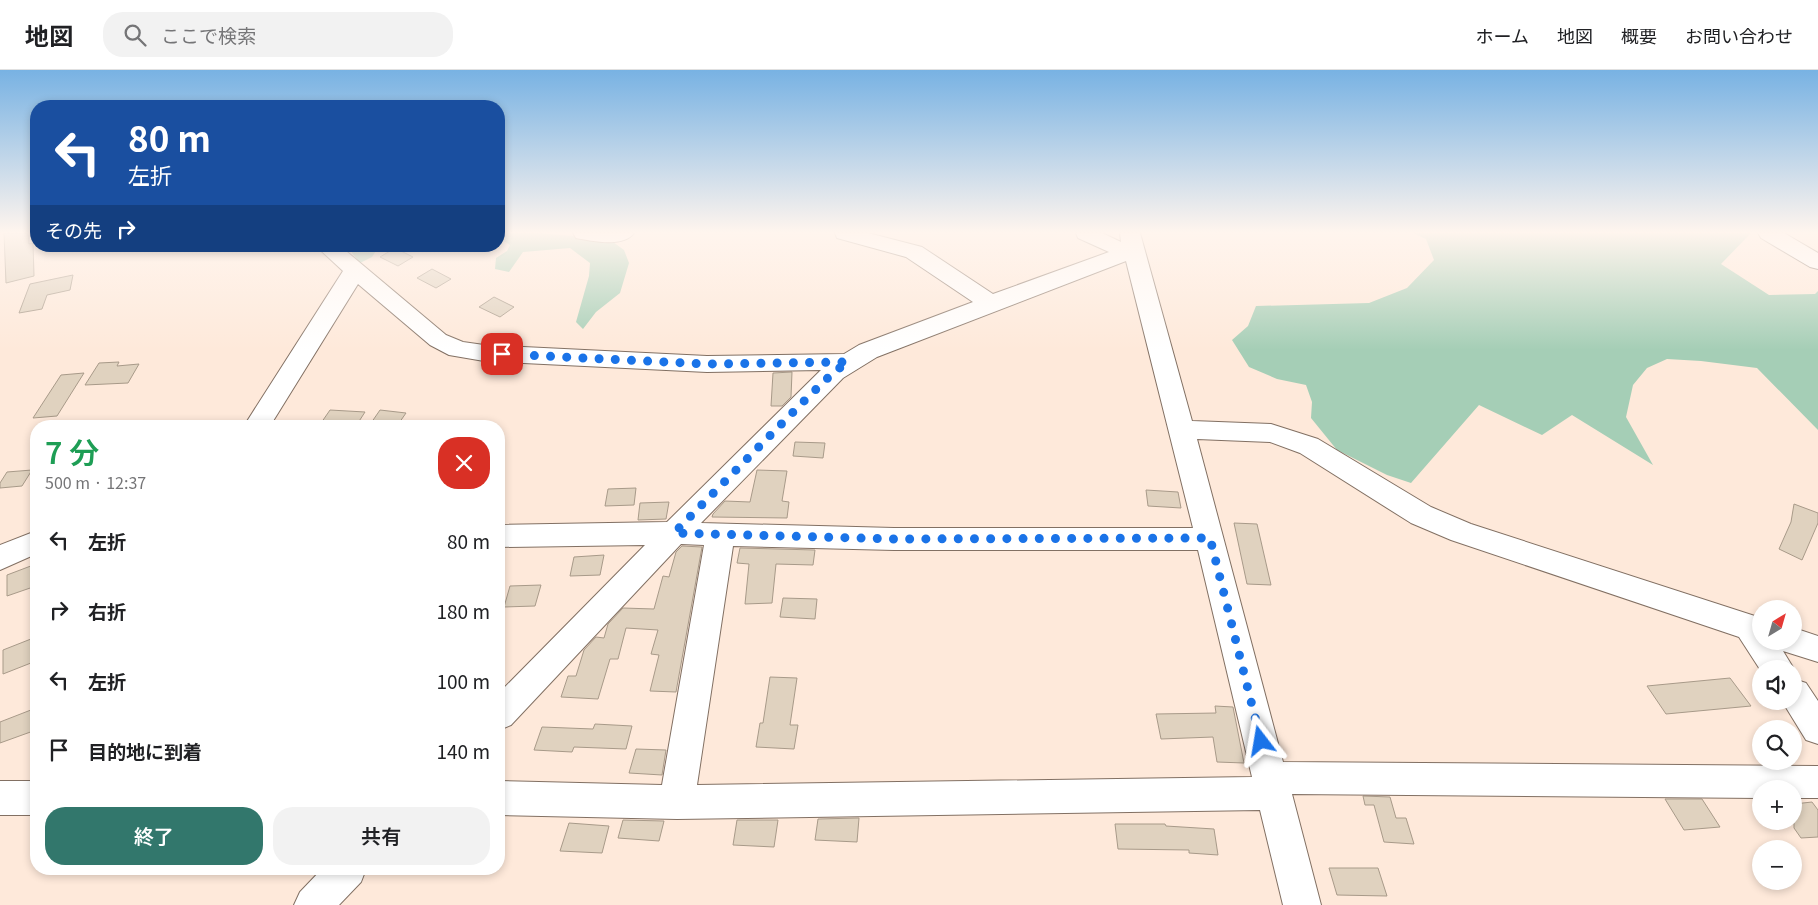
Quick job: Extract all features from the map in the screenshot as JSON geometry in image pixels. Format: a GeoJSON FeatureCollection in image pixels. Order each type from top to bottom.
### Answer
{"type":"FeatureCollection","features":[{"type":"Feature","properties":{"kind":"street"},"geometry":{"type":"LineString","coordinates":[[261,420],[354,272]]}},
{"type":"Feature","properties":{"kind":"street"},"geometry":{"type":"LineString","coordinates":[[357,272],[438,340],[458,349],[484,353],[707,364],[848,362]]}},
{"type":"Feature","properties":{"kind":"street"},"geometry":{"type":"LineString","coordinates":[[944,272],[991,303]]}},
{"type":"Feature","properties":{"kind":"street"},"geometry":{"type":"LineString","coordinates":[[505,709],[560,654],[713,492],[834,372],[868,351],[991,303],[1063,272]]}},
{"type":"Feature","properties":{"kind":"street"},"geometry":{"type":"LineString","coordinates":[[1140,272],[1210,538],[1302,905]]}},
{"type":"Feature","properties":{"kind":"street"},"geometry":{"type":"LineString","coordinates":[[1181,429],[1235,433],[1271,433],[1309,446],[1421,515],[1460,532],[1752,629]]}},
{"type":"Feature","properties":{"kind":"street"},"geometry":{"type":"LineString","coordinates":[[505,536],[674,533],[894,539],[1210,538]]}},
{"type":"Feature","properties":{"kind":"street"},"geometry":{"type":"LineString","coordinates":[[677,802],[720,534]]}},
{"type":"Feature","properties":{"kind":"street"},"geometry":{"type":"LineString","coordinates":[[0,558],[30,545]]}},
{"type":"Feature","properties":{"kind":"street"},"geometry":{"type":"LineString","coordinates":[[1802,644],[1818,649]]}},
{"type":"Feature","properties":{"kind":"street"},"geometry":{"type":"LineString","coordinates":[[1802,705],[1818,729]]}},
{"type":"Feature","properties":{"kind":"street"},"geometry":{"type":"LineString","coordinates":[[505,798],[677,802],[1272,786],[1818,782]]}},
{"type":"Feature","properties":{"kind":"street"},"geometry":{"type":"LineString","coordinates":[[0,798],[30,798]]}},
{"type":"Feature","properties":{"kind":"street"},"geometry":{"type":"LineString","coordinates":[[313,905],[342,875]]}},
{"type":"Feature","properties":{"kind":"green space"},"geometry":{"type":"Polygon","coordinates":[[[589,272],[626,272],[620,293],[596,312],[583,329],[576,322],[589,272]]]}},
{"type":"Feature","properties":{"kind":"green space"},"geometry":{"type":"Polygon","coordinates":[[[1422,272],[1733,272],[1769,295],[1815,294],[1818,291],[1818,430],[1757,368],[1667,359],[1647,368],[1633,385],[1626,417],[1653,465],[1572,415],[1542,435],[1479,405],[1411,483],[1387,475],[1337,450],[1311,418],[1312,402],[1306,385],[1277,379],[1249,367],[1232,340],[1248,326],[1256,306],[1369,303],[1407,288],[1422,272]]]}},
{"type":"Feature","properties":{"kind":"building"},"geometry":{"type":"Polygon","coordinates":[[[6,272],[34,272],[34,276],[6,283],[6,272]]]}},
{"type":"Feature","properties":{"kind":"building"},"geometry":{"type":"Polygon","coordinates":[[[427,272],[438,272],[451,279],[436,288],[417,278],[427,272]]]}},
{"type":"Feature","properties":{"kind":"building"},"geometry":{"type":"Polygon","coordinates":[[[73,275],[70,290],[47,295],[42,309],[19,313],[30,284],[73,275]]]}},
{"type":"Feature","properties":{"kind":"building"},"geometry":{"type":"Polygon","coordinates":[[[494,297],[514,307],[500,317],[479,307],[494,297]]]}},
{"type":"Feature","properties":{"kind":"building"},"geometry":{"type":"Polygon","coordinates":[[[119,362],[117,366],[139,364],[128,383],[85,385],[99,363],[119,362]]]}},
{"type":"Feature","properties":{"kind":"building"},"geometry":{"type":"Polygon","coordinates":[[[792,372],[791,397],[782,406],[771,406],[773,373],[792,372]]]}},
{"type":"Feature","properties":{"kind":"building"},"geometry":{"type":"Polygon","coordinates":[[[84,373],[57,416],[33,418],[61,375],[84,373]]]}},
{"type":"Feature","properties":{"kind":"building"},"geometry":{"type":"Polygon","coordinates":[[[330,410],[365,412],[360,420],[323,420],[330,410]]]}},
{"type":"Feature","properties":{"kind":"building"},"geometry":{"type":"Polygon","coordinates":[[[380,410],[406,413],[401,420],[373,420],[380,410]]]}},
{"type":"Feature","properties":{"kind":"building"},"geometry":{"type":"Polygon","coordinates":[[[795,442],[825,443],[823,458],[793,456],[795,442]]]}},
{"type":"Feature","properties":{"kind":"building"},"geometry":{"type":"Polygon","coordinates":[[[30,470],[22,486],[0,488],[0,483],[7,472],[30,470]]]}},
{"type":"Feature","properties":{"kind":"building"},"geometry":{"type":"Polygon","coordinates":[[[757,470],[787,471],[782,501],[789,502],[787,518],[712,517],[725,501],[750,502],[757,470]]]}},
{"type":"Feature","properties":{"kind":"building"},"geometry":{"type":"Polygon","coordinates":[[[636,488],[634,505],[605,506],[608,489],[636,488]]]}},
{"type":"Feature","properties":{"kind":"building"},"geometry":{"type":"Polygon","coordinates":[[[1146,490],[1178,492],[1181,508],[1148,506],[1146,490]]]}},
{"type":"Feature","properties":{"kind":"building"},"geometry":{"type":"Polygon","coordinates":[[[669,502],[666,519],[638,520],[640,503],[669,502]]]}},
{"type":"Feature","properties":{"kind":"building"},"geometry":{"type":"Polygon","coordinates":[[[1794,504],[1818,513],[1818,523],[1802,560],[1779,549],[1791,522],[1794,504]]]}},
{"type":"Feature","properties":{"kind":"building"},"geometry":{"type":"Polygon","coordinates":[[[1234,523],[1257,524],[1271,585],[1247,584],[1234,523]]]}},
{"type":"Feature","properties":{"kind":"building"},"geometry":{"type":"Polygon","coordinates":[[[682,546],[702,547],[676,692],[650,691],[659,655],[651,654],[658,630],[626,628],[618,659],[610,659],[598,699],[561,697],[568,676],[576,676],[584,650],[596,637],[604,638],[608,624],[623,608],[654,609],[663,576],[669,577],[676,552],[682,546]]]}},
{"type":"Feature","properties":{"kind":"building"},"geometry":{"type":"Polygon","coordinates":[[[740,548],[815,550],[813,565],[776,564],[772,603],[745,604],[749,564],[737,563],[740,548]]]}},
{"type":"Feature","properties":{"kind":"building"},"geometry":{"type":"Polygon","coordinates":[[[604,555],[600,575],[570,576],[574,557],[604,555]]]}},
{"type":"Feature","properties":{"kind":"building"},"geometry":{"type":"Polygon","coordinates":[[[30,566],[30,588],[7,596],[7,575],[30,566]]]}},
{"type":"Feature","properties":{"kind":"building"},"geometry":{"type":"Polygon","coordinates":[[[541,585],[535,606],[505,607],[510,586],[541,585]]]}},
{"type":"Feature","properties":{"kind":"building"},"geometry":{"type":"Polygon","coordinates":[[[783,598],[817,599],[815,619],[780,617],[783,598]]]}},
{"type":"Feature","properties":{"kind":"building"},"geometry":{"type":"Polygon","coordinates":[[[30,639],[30,663],[3,674],[3,650],[30,639]]]}},
{"type":"Feature","properties":{"kind":"building"},"geometry":{"type":"Polygon","coordinates":[[[770,677],[797,678],[790,725],[798,725],[794,749],[756,747],[760,723],[763,723],[770,677]]]}},
{"type":"Feature","properties":{"kind":"building"},"geometry":{"type":"Polygon","coordinates":[[[1730,678],[1751,706],[1666,714],[1647,686],[1730,678]]]}},
{"type":"Feature","properties":{"kind":"building"},"geometry":{"type":"Polygon","coordinates":[[[1215,706],[1233,707],[1244,763],[1217,762],[1213,737],[1161,739],[1156,714],[1216,713],[1215,706]]]}},
{"type":"Feature","properties":{"kind":"building"},"geometry":{"type":"Polygon","coordinates":[[[30,710],[30,732],[0,743],[0,722],[30,710]]]}},
{"type":"Feature","properties":{"kind":"building"},"geometry":{"type":"Polygon","coordinates":[[[595,724],[632,726],[626,749],[574,747],[572,752],[534,750],[542,727],[593,729],[595,724]]]}},
{"type":"Feature","properties":{"kind":"building"},"geometry":{"type":"Polygon","coordinates":[[[636,749],[666,750],[662,775],[629,773],[636,749]]]}},
{"type":"Feature","properties":{"kind":"building"},"geometry":{"type":"Polygon","coordinates":[[[1363,796],[1390,797],[1396,818],[1406,818],[1414,844],[1384,842],[1374,805],[1365,805],[1363,796]]]}},
{"type":"Feature","properties":{"kind":"building"},"geometry":{"type":"Polygon","coordinates":[[[1665,799],[1702,799],[1720,827],[1684,830],[1665,799]]]}},
{"type":"Feature","properties":{"kind":"building"},"geometry":{"type":"Polygon","coordinates":[[[1812,802],[1818,810],[1818,837],[1801,838],[1795,830],[1802,830],[1802,803],[1812,802]]]}},
{"type":"Feature","properties":{"kind":"building"},"geometry":{"type":"Polygon","coordinates":[[[859,818],[857,842],[815,840],[818,819],[859,818]]]}},
{"type":"Feature","properties":{"kind":"building"},"geometry":{"type":"Polygon","coordinates":[[[623,820],[664,821],[659,841],[618,838],[623,820]]]}},
{"type":"Feature","properties":{"kind":"building"},"geometry":{"type":"Polygon","coordinates":[[[737,820],[778,820],[774,847],[733,845],[737,820]]]}},
{"type":"Feature","properties":{"kind":"building"},"geometry":{"type":"Polygon","coordinates":[[[569,823],[609,826],[602,853],[560,851],[569,823]]]}},
{"type":"Feature","properties":{"kind":"building"},"geometry":{"type":"Polygon","coordinates":[[[1115,824],[1165,824],[1166,826],[1214,829],[1218,855],[1189,853],[1189,850],[1118,849],[1115,824]]]}},
{"type":"Feature","properties":{"kind":"building"},"geometry":{"type":"Polygon","coordinates":[[[1329,868],[1378,868],[1387,896],[1337,895],[1329,868]]]}},
{"type":"Feature","properties":{"kind":"route"},"geometry":{"type":"LineString","coordinates":[[502,354],[707,364],[812,361],[848,362],[834,372],[807,398],[674,533],[894,539],[1210,538],[1261,741]]}}]}
